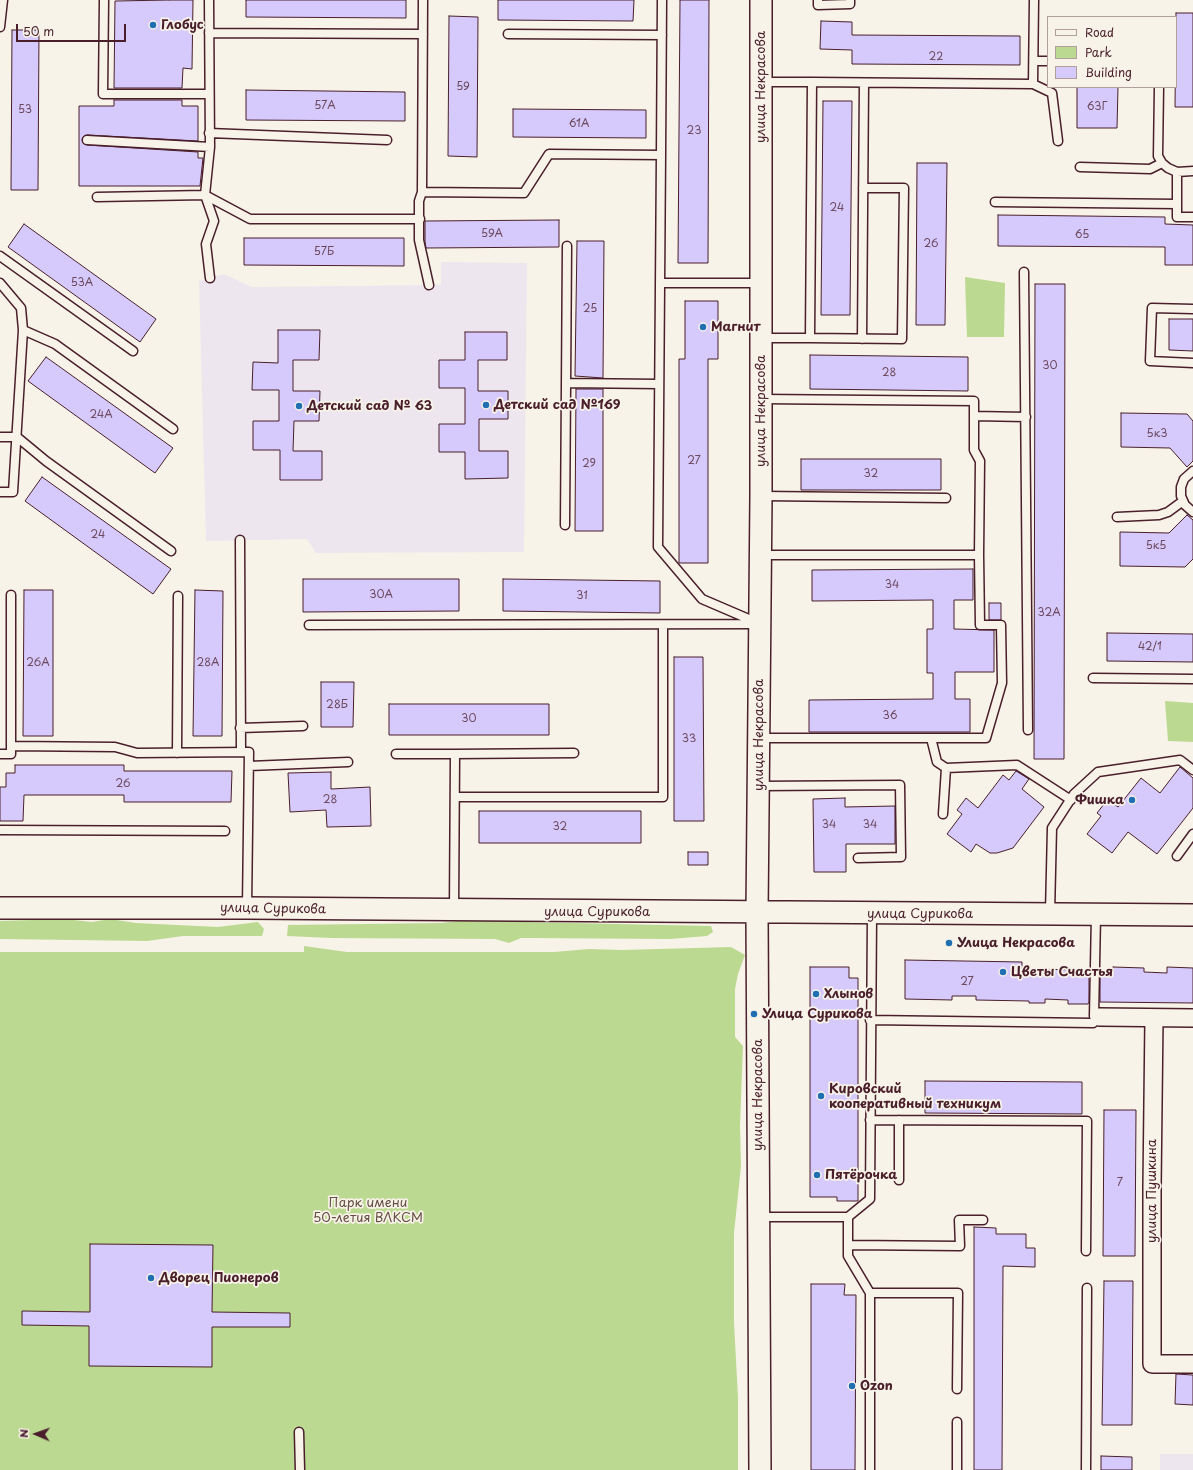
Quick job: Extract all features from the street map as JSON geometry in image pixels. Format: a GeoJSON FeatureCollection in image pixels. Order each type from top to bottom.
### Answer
{"type":"FeatureCollection","features":[{"type":"Feature","properties":{"kind":"street","name":"улица Некрасова"},"geometry":{"type":"LineString","coordinates":[[760,1470],[757,913],[761,496],[761,0]]}},
{"type":"Feature","properties":{"kind":"street","name":"улица Сурикова"},"geometry":{"type":"LineString","coordinates":[[0,908],[247,908],[454,911],[1193,915]]}},
{"type":"Feature","properties":{"kind":"street","name":"улица Пушкина"},"geometry":{"type":"LineString","coordinates":[[1154,1018],[1152,1364],[1193,1364]]}},
{"type":"Feature","properties":{"kind":"street"},"geometry":{"type":"LineString","coordinates":[[1095,1019],[1193,1018]]}},
{"type":"Feature","properties":{"kind":"lane"},"geometry":{"type":"LineString","coordinates":[[0,28],[3,0]]}},
{"type":"Feature","properties":{"kind":"lane"},"geometry":{"type":"LineString","coordinates":[[104,0],[103,94],[209,94]]}},
{"type":"Feature","properties":{"kind":"lane"},"geometry":{"type":"LineString","coordinates":[[209,0],[210,147],[205,195],[214,221],[206,244],[210,278]]}},
{"type":"Feature","properties":{"kind":"lane"},"geometry":{"type":"LineString","coordinates":[[423,0],[422,192],[419,201],[419,240],[429,285]]}},
{"type":"Feature","properties":{"kind":"lane"},"geometry":{"type":"LineString","coordinates":[[662,0],[658,547],[702,600],[759,624]]}},
{"type":"Feature","properties":{"kind":"lane"},"geometry":{"type":"LineString","coordinates":[[818,0],[818,5],[850,4],[850,0]]}},
{"type":"Feature","properties":{"kind":"lane"},"geometry":{"type":"LineString","coordinates":[[1033,84],[1034,0]]}},
{"type":"Feature","properties":{"kind":"lane"},"geometry":{"type":"LineString","coordinates":[[209,33],[423,34]]}},
{"type":"Feature","properties":{"kind":"lane"},"geometry":{"type":"LineString","coordinates":[[508,34],[662,35]]}},
{"type":"Feature","properties":{"kind":"lane"},"geometry":{"type":"LineString","coordinates":[[1034,61],[1047,61]]}},
{"type":"Feature","properties":{"kind":"lane"},"geometry":{"type":"LineString","coordinates":[[761,82],[1033,84],[1052,93],[1058,141]]}},
{"type":"Feature","properties":{"kind":"lane"},"geometry":{"type":"LineString","coordinates":[[810,338],[812,82]]}},
{"type":"Feature","properties":{"kind":"lane"},"geometry":{"type":"LineString","coordinates":[[862,339],[864,83]]}},
{"type":"Feature","properties":{"kind":"lane"},"geometry":{"type":"LineString","coordinates":[[1159,88],[1158,156],[1162,163],[1178,172],[1193,171]]}},
{"type":"Feature","properties":{"kind":"lane"},"geometry":{"type":"LineString","coordinates":[[210,134],[387,140]]}},
{"type":"Feature","properties":{"kind":"lane"},"geometry":{"type":"LineString","coordinates":[[87,140],[210,147]]}},
{"type":"Feature","properties":{"kind":"lane"},"geometry":{"type":"LineString","coordinates":[[422,192],[524,193],[549,154],[661,155]]}},
{"type":"Feature","properties":{"kind":"lane"},"geometry":{"type":"LineString","coordinates":[[1080,167],[1150,169],[1162,163]]}},
{"type":"Feature","properties":{"kind":"lane"},"geometry":{"type":"LineString","coordinates":[[1178,172],[1177,217],[1193,217]]}},
{"type":"Feature","properties":{"kind":"lane"},"geometry":{"type":"LineString","coordinates":[[761,338],[902,339],[904,188],[863,188]]}},
{"type":"Feature","properties":{"kind":"lane"},"geometry":{"type":"LineString","coordinates":[[96,197],[205,195],[250,219],[420,219]]}},
{"type":"Feature","properties":{"kind":"lane"},"geometry":{"type":"LineString","coordinates":[[995,202],[1177,204]]}},
{"type":"Feature","properties":{"kind":"lane"},"geometry":{"type":"LineString","coordinates":[[565,525],[567,246]]}},
{"type":"Feature","properties":{"kind":"lane"},"geometry":{"type":"LineString","coordinates":[[0,256],[133,351]]}},
{"type":"Feature","properties":{"kind":"lane"},"geometry":{"type":"LineString","coordinates":[[1024,272],[1028,730]]}},
{"type":"Feature","properties":{"kind":"lane"},"geometry":{"type":"LineString","coordinates":[[0,283],[21,308],[23,330],[13,492],[0,492]]}},
{"type":"Feature","properties":{"kind":"lane"},"geometry":{"type":"LineString","coordinates":[[660,283],[761,283]]}},
{"type":"Feature","properties":{"kind":"lane"},"geometry":{"type":"LineString","coordinates":[[1193,309],[1152,308],[1150,361],[1193,363]]}},
{"type":"Feature","properties":{"kind":"lane"},"geometry":{"type":"LineString","coordinates":[[23,330],[55,344],[173,429]]}},
{"type":"Feature","properties":{"kind":"lane"},"geometry":{"type":"LineString","coordinates":[[566,384],[660,384]]}},
{"type":"Feature","properties":{"kind":"lane"},"geometry":{"type":"LineString","coordinates":[[759,738],[986,738],[1002,683],[1001,625],[980,625],[980,461],[974,450],[974,401],[761,399]]}},
{"type":"Feature","properties":{"kind":"lane"},"geometry":{"type":"LineString","coordinates":[[974,416],[1026,417]]}},
{"type":"Feature","properties":{"kind":"lane"},"geometry":{"type":"LineString","coordinates":[[0,437],[17,437],[46,461],[171,551]]}},
{"type":"Feature","properties":{"kind":"lane"},"geometry":{"type":"LineString","coordinates":[[1193,471],[1184,479],[1181,487],[1183,501],[1193,512]]}},
{"type":"Feature","properties":{"kind":"lane"},"geometry":{"type":"LineString","coordinates":[[761,496],[946,498]]}},
{"type":"Feature","properties":{"kind":"lane"},"geometry":{"type":"LineString","coordinates":[[1117,516],[1159,515],[1168,512],[1183,501]]}},
{"type":"Feature","properties":{"kind":"lane"},"geometry":{"type":"LineString","coordinates":[[240,540],[241,752]]}},
{"type":"Feature","properties":{"kind":"lane"},"geometry":{"type":"LineString","coordinates":[[760,555],[979,555]]}},
{"type":"Feature","properties":{"kind":"lane"},"geometry":{"type":"LineString","coordinates":[[0,754],[11,754],[11,595]]}},
{"type":"Feature","properties":{"kind":"lane"},"geometry":{"type":"LineString","coordinates":[[177,753],[178,596]]}},
{"type":"Feature","properties":{"kind":"lane"},"geometry":{"type":"LineString","coordinates":[[455,798],[664,798],[663,624]]}},
{"type":"Feature","properties":{"kind":"lane"},"geometry":{"type":"LineString","coordinates":[[309,625],[759,624]]}},
{"type":"Feature","properties":{"kind":"lane"},"geometry":{"type":"LineString","coordinates":[[1092,678],[1193,679]]}},
{"type":"Feature","properties":{"kind":"lane"},"geometry":{"type":"LineString","coordinates":[[240,728],[303,726]]}},
{"type":"Feature","properties":{"kind":"lane"},"geometry":{"type":"LineString","coordinates":[[931,738],[937,762],[946,768],[1017,765],[1071,800]]}},
{"type":"Feature","properties":{"kind":"lane"},"geometry":{"type":"LineString","coordinates":[[11,746],[115,746],[137,753],[249,752],[247,908]]}},
{"type":"Feature","properties":{"kind":"lane"},"geometry":{"type":"LineString","coordinates":[[396,754],[574,753]]}},
{"type":"Feature","properties":{"kind":"lane"},"geometry":{"type":"LineString","coordinates":[[454,911],[455,754]]}},
{"type":"Feature","properties":{"kind":"lane"},"geometry":{"type":"LineString","coordinates":[[1050,915],[1052,828],[1071,800],[1098,772],[1180,760],[1193,770]]}},
{"type":"Feature","properties":{"kind":"lane"},"geometry":{"type":"LineString","coordinates":[[249,766],[348,762]]}},
{"type":"Feature","properties":{"kind":"lane"},"geometry":{"type":"LineString","coordinates":[[943,814],[946,768]]}},
{"type":"Feature","properties":{"kind":"lane"},"geometry":{"type":"LineString","coordinates":[[759,786],[900,785],[901,857],[858,858]]}},
{"type":"Feature","properties":{"kind":"lane"},"geometry":{"type":"LineString","coordinates":[[0,830],[225,831]]}},
{"type":"Feature","properties":{"kind":"lane"},"geometry":{"type":"LineString","coordinates":[[1177,856],[1193,834]]}},
{"type":"Feature","properties":{"kind":"lane"},"geometry":{"type":"LineString","coordinates":[[759,1217],[848,1216],[870,1199],[870,1020],[872,914]]}},
{"type":"Feature","properties":{"kind":"lane"},"geometry":{"type":"LineString","coordinates":[[870,1020],[1095,1019],[1096,915]]}},
{"type":"Feature","properties":{"kind":"lane"},"geometry":{"type":"LineString","coordinates":[[870,1120],[1087,1121],[1086,1251]]}},
{"type":"Feature","properties":{"kind":"lane"},"geometry":{"type":"LineString","coordinates":[[899,1120],[899,1180]]}},
{"type":"Feature","properties":{"kind":"lane"},"geometry":{"type":"LineString","coordinates":[[848,1216],[848,1256],[870,1293],[870,1470]]}},
{"type":"Feature","properties":{"kind":"lane"},"geometry":{"type":"LineString","coordinates":[[848,1245],[960,1246],[960,1220],[983,1220]]}},
{"type":"Feature","properties":{"kind":"lane"},"geometry":{"type":"LineString","coordinates":[[1086,1470],[1087,1288]]}},
{"type":"Feature","properties":{"kind":"lane"},"geometry":{"type":"LineString","coordinates":[[870,1293],[958,1293],[958,1389]]}},
{"type":"Feature","properties":{"kind":"lane"},"geometry":{"type":"LineString","coordinates":[[957,1422],[957,1470]]}},
{"type":"Feature","properties":{"kind":"lane"},"geometry":{"type":"LineString","coordinates":[[299,1432],[300,1470]]}},
{"type":"Feature","properties":{"kind":"shaded area"},"geometry":{"type":"Polygon","coordinates":[[[441,262],[527,263],[524,552],[316,553],[307,539],[206,541],[199,281],[224,274],[252,287],[441,285],[441,262]]]}},
{"type":"Feature","properties":{"kind":"shaded area"},"geometry":{"type":"Polygon","coordinates":[[[1160,1454],[1193,1454],[1193,1470],[1160,1470],[1160,1454]]]}},
{"type":"Feature","properties":{"kind":"green space"},"geometry":{"type":"Polygon","coordinates":[[[965,277],[1005,283],[1004,337],[967,337],[965,277]]]}},
{"type":"Feature","properties":{"kind":"green space"},"geometry":{"type":"Polygon","coordinates":[[[1165,701],[1193,703],[1193,742],[1168,741],[1165,701]]]}},
{"type":"Feature","properties":{"kind":"green space"},"geometry":{"type":"Polygon","coordinates":[[[495,916],[523,922],[711,926],[713,932],[707,936],[670,939],[521,938],[509,943],[495,939],[332,938],[287,936],[288,925],[442,923],[495,916]]]}},
{"type":"Feature","properties":{"kind":"green space"},"geometry":{"type":"Polygon","coordinates":[[[64,919],[92,922],[110,919],[136,923],[218,927],[258,922],[264,929],[262,936],[183,936],[147,941],[0,939],[0,921],[64,919]]]}},
{"type":"Feature","properties":{"kind":"green space","name":"Парк имени 50-летия ВЛКСМ"},"geometry":{"type":"Polygon","coordinates":[[[304,946],[347,952],[554,952],[589,949],[622,950],[731,947],[745,955],[738,974],[735,989],[735,1037],[743,1046],[740,1126],[741,1166],[734,1233],[734,1323],[738,1397],[738,1470],[0,1470],[0,952],[304,952],[304,946]]]}},
{"type":"Feature","properties":{"kind":"building"},"geometry":{"type":"Polygon","coordinates":[[[193,0],[192,69],[183,68],[182,88],[114,88],[115,1],[193,0]]]}},
{"type":"Feature","properties":{"kind":"building"},"geometry":{"type":"Polygon","coordinates":[[[246,0],[406,0],[406,18],[246,17],[246,0]]]}},
{"type":"Feature","properties":{"kind":"building"},"geometry":{"type":"Polygon","coordinates":[[[498,0],[634,0],[633,21],[498,20],[498,0]]]}},
{"type":"Feature","properties":{"kind":"building"},"geometry":{"type":"Polygon","coordinates":[[[680,0],[709,0],[708,263],[678,263],[680,0]]]}},
{"type":"Feature","properties":{"kind":"building"},"geometry":{"type":"Polygon","coordinates":[[[1176,13],[1193,13],[1193,107],[1175,107],[1175,88],[1177,88],[1176,13]]]}},
{"type":"Feature","properties":{"kind":"building"},"geometry":{"type":"Polygon","coordinates":[[[449,16],[478,17],[477,157],[448,156],[449,16]]]}},
{"type":"Feature","properties":{"kind":"building"},"geometry":{"type":"Polygon","coordinates":[[[821,21],[852,22],[852,35],[1020,36],[1020,65],[852,64],[852,50],[820,49],[821,21]]]}},
{"type":"Feature","properties":{"kind":"building"},"geometry":{"type":"Polygon","coordinates":[[[12,30],[39,30],[38,190],[11,190],[12,30]]]}},
{"type":"Feature","properties":{"kind":"building"},"geometry":{"type":"Polygon","coordinates":[[[1077,88],[1118,88],[1117,128],[1077,128],[1077,88]]]}},
{"type":"Feature","properties":{"kind":"building"},"geometry":{"type":"Polygon","coordinates":[[[246,90],[405,92],[405,121],[246,120],[246,90]]]}},
{"type":"Feature","properties":{"kind":"building"},"geometry":{"type":"Polygon","coordinates":[[[114,100],[182,100],[182,106],[198,106],[198,141],[87,135],[83,137],[82,140],[87,145],[198,152],[198,158],[203,158],[200,186],[79,186],[79,106],[114,106],[114,100]]]}},
{"type":"Feature","properties":{"kind":"building"},"geometry":{"type":"Polygon","coordinates":[[[823,101],[852,101],[850,315],[821,315],[823,101]]]}},
{"type":"Feature","properties":{"kind":"building"},"geometry":{"type":"Polygon","coordinates":[[[513,109],[646,110],[646,138],[513,137],[513,109]]]}},
{"type":"Feature","properties":{"kind":"building"},"geometry":{"type":"Polygon","coordinates":[[[917,163],[947,163],[945,325],[916,325],[917,163]]]}},
{"type":"Feature","properties":{"kind":"building"},"geometry":{"type":"Polygon","coordinates":[[[998,215],[1165,217],[1165,224],[1193,225],[1193,265],[1165,265],[1165,247],[998,246],[998,215]]]}},
{"type":"Feature","properties":{"kind":"building"},"geometry":{"type":"Polygon","coordinates":[[[559,220],[559,247],[426,248],[425,221],[559,220]]]}},
{"type":"Feature","properties":{"kind":"building"},"geometry":{"type":"Polygon","coordinates":[[[24,224],[156,319],[140,342],[8,247],[24,224]]]}},
{"type":"Feature","properties":{"kind":"building"},"geometry":{"type":"Polygon","coordinates":[[[244,238],[404,238],[404,266],[244,265],[244,238]]]}},
{"type":"Feature","properties":{"kind":"building"},"geometry":{"type":"Polygon","coordinates":[[[577,241],[604,241],[603,378],[575,376],[577,241]]]}},
{"type":"Feature","properties":{"kind":"building"},"geometry":{"type":"Polygon","coordinates":[[[1035,284],[1065,284],[1064,759],[1034,759],[1035,284]]]}},
{"type":"Feature","properties":{"kind":"building"},"geometry":{"type":"Polygon","coordinates":[[[685,301],[718,301],[718,359],[708,359],[708,563],[679,563],[679,359],[685,359],[685,301]]]}},
{"type":"Feature","properties":{"kind":"building"},"geometry":{"type":"Polygon","coordinates":[[[1169,319],[1193,319],[1193,351],[1169,350],[1169,319]]]}},
{"type":"Feature","properties":{"kind":"building","name":"Детский сад № 63"},"geometry":{"type":"Polygon","coordinates":[[[278,330],[320,330],[319,360],[293,360],[293,391],[320,391],[319,421],[294,421],[293,451],[322,451],[322,480],[280,480],[280,450],[253,450],[253,421],[279,421],[279,390],[252,390],[253,362],[278,363],[278,330]]]}},
{"type":"Feature","properties":{"kind":"building","name":"Детский сад №169"},"geometry":{"type":"Polygon","coordinates":[[[465,332],[507,332],[507,360],[478,360],[478,391],[508,391],[508,419],[479,419],[479,451],[508,451],[508,478],[465,479],[465,452],[439,452],[439,424],[465,424],[465,388],[439,388],[439,360],[465,360],[465,332]]]}},
{"type":"Feature","properties":{"kind":"building"},"geometry":{"type":"Polygon","coordinates":[[[810,355],[968,357],[968,391],[810,389],[810,355]]]}},
{"type":"Feature","properties":{"kind":"building"},"geometry":{"type":"Polygon","coordinates":[[[46,357],[173,448],[155,473],[28,381],[46,357]]]}},
{"type":"Feature","properties":{"kind":"building"},"geometry":{"type":"Polygon","coordinates":[[[576,389],[603,389],[603,531],[575,531],[576,389]]]}},
{"type":"Feature","properties":{"kind":"building"},"geometry":{"type":"Polygon","coordinates":[[[1121,413],[1187,414],[1193,421],[1193,461],[1187,467],[1170,448],[1121,447],[1121,413]]]}},
{"type":"Feature","properties":{"kind":"building"},"geometry":{"type":"Polygon","coordinates":[[[801,459],[941,459],[941,490],[801,490],[801,459]]]}},
{"type":"Feature","properties":{"kind":"building"},"geometry":{"type":"Polygon","coordinates":[[[42,477],[171,569],[153,594],[25,501],[42,477]]]}},
{"type":"Feature","properties":{"kind":"building"},"geometry":{"type":"Polygon","coordinates":[[[1187,515],[1193,520],[1193,559],[1185,567],[1120,566],[1120,532],[1169,533],[1187,515]]]}},
{"type":"Feature","properties":{"kind":"building"},"geometry":{"type":"Polygon","coordinates":[[[973,569],[973,600],[954,600],[954,629],[994,630],[994,672],[955,672],[955,699],[970,699],[970,732],[809,732],[809,700],[933,699],[933,673],[927,673],[927,629],[933,629],[933,600],[812,601],[812,570],[973,569]]]}},
{"type":"Feature","properties":{"kind":"building"},"geometry":{"type":"Polygon","coordinates":[[[303,579],[459,579],[459,611],[303,612],[303,579]]]}},
{"type":"Feature","properties":{"kind":"building"},"geometry":{"type":"Polygon","coordinates":[[[503,579],[660,581],[660,613],[503,611],[503,579]]]}},
{"type":"Feature","properties":{"kind":"building"},"geometry":{"type":"Polygon","coordinates":[[[24,590],[53,590],[53,736],[23,736],[24,590]]]}},
{"type":"Feature","properties":{"kind":"building"},"geometry":{"type":"Polygon","coordinates":[[[195,590],[223,591],[222,736],[193,736],[195,590]]]}},
{"type":"Feature","properties":{"kind":"building"},"geometry":{"type":"Polygon","coordinates":[[[989,603],[1001,603],[1001,620],[989,620],[989,603]]]}},
{"type":"Feature","properties":{"kind":"building"},"geometry":{"type":"Polygon","coordinates":[[[1107,633],[1193,634],[1193,662],[1107,661],[1107,633]]]}},
{"type":"Feature","properties":{"kind":"building"},"geometry":{"type":"Polygon","coordinates":[[[674,657],[703,657],[704,821],[674,821],[674,657]]]}},
{"type":"Feature","properties":{"kind":"building"},"geometry":{"type":"Polygon","coordinates":[[[321,682],[354,682],[353,727],[321,727],[321,682]]]}},
{"type":"Feature","properties":{"kind":"building"},"geometry":{"type":"Polygon","coordinates":[[[389,704],[549,704],[549,735],[389,735],[389,704]]]}},
{"type":"Feature","properties":{"kind":"building"},"geometry":{"type":"Polygon","coordinates":[[[15,765],[124,765],[124,771],[232,771],[231,802],[124,802],[124,795],[24,795],[23,821],[0,821],[0,787],[6,787],[6,773],[15,773],[15,765]]]}},
{"type":"Feature","properties":{"kind":"building"},"geometry":{"type":"Polygon","coordinates":[[[1180,767],[1193,778],[1193,808],[1157,854],[1128,832],[1112,853],[1087,834],[1101,816],[1097,813],[1108,799],[1118,807],[1141,778],[1160,793],[1180,767]]]}},
{"type":"Feature","properties":{"kind":"building"},"geometry":{"type":"Polygon","coordinates":[[[1016,771],[1029,779],[1022,789],[1044,807],[1013,848],[997,853],[990,853],[976,844],[971,852],[947,834],[962,814],[957,810],[966,798],[978,808],[1003,775],[1009,780],[1016,771]]]}},
{"type":"Feature","properties":{"kind":"building"},"geometry":{"type":"Polygon","coordinates":[[[331,772],[331,789],[370,787],[371,826],[327,827],[326,810],[290,812],[288,773],[331,772]]]}},
{"type":"Feature","properties":{"kind":"building"},"geometry":{"type":"Polygon","coordinates":[[[845,798],[845,807],[895,806],[895,844],[846,844],[846,872],[814,872],[813,799],[845,798]]]}},
{"type":"Feature","properties":{"kind":"building"},"geometry":{"type":"Polygon","coordinates":[[[479,811],[641,811],[641,843],[479,843],[479,811]]]}},
{"type":"Feature","properties":{"kind":"building"},"geometry":{"type":"Polygon","coordinates":[[[688,852],[708,852],[708,865],[688,865],[688,852]]]}},
{"type":"Feature","properties":{"kind":"building"},"geometry":{"type":"Polygon","coordinates":[[[905,960],[1022,962],[1022,969],[1089,970],[1089,1002],[1088,1004],[1068,1004],[1068,1000],[1045,999],[1045,1003],[1029,1003],[1029,1001],[976,1000],[976,996],[952,996],[952,1000],[905,999],[905,960]]]}},
{"type":"Feature","properties":{"kind":"building"},"geometry":{"type":"Polygon","coordinates":[[[810,967],[849,967],[849,978],[858,978],[858,1201],[837,1201],[837,1197],[810,1197],[810,967]]]}},
{"type":"Feature","properties":{"kind":"building"},"geometry":{"type":"Polygon","coordinates":[[[1113,967],[1144,968],[1144,972],[1167,973],[1167,967],[1193,968],[1193,1003],[1100,1002],[1100,972],[1113,972],[1113,967]]]}},
{"type":"Feature","properties":{"kind":"building"},"geometry":{"type":"Polygon","coordinates":[[[925,1081],[1082,1082],[1082,1114],[925,1113],[925,1081]]]}},
{"type":"Feature","properties":{"kind":"building"},"geometry":{"type":"Polygon","coordinates":[[[1104,1110],[1136,1110],[1135,1256],[1103,1256],[1104,1110]]]}},
{"type":"Feature","properties":{"kind":"building"},"geometry":{"type":"Polygon","coordinates":[[[974,1227],[996,1228],[996,1234],[1026,1234],[1026,1248],[1035,1248],[1035,1267],[1003,1266],[1002,1470],[974,1470],[974,1227]]]}},
{"type":"Feature","properties":{"kind":"building","name":"Дворец Пионеров"},"geometry":{"type":"Polygon","coordinates":[[[90,1244],[213,1245],[212,1312],[290,1313],[290,1327],[212,1327],[212,1367],[89,1366],[89,1326],[22,1325],[22,1311],[90,1312],[90,1244]]]}},
{"type":"Feature","properties":{"kind":"building"},"geometry":{"type":"Polygon","coordinates":[[[1104,1281],[1133,1281],[1132,1425],[1102,1425],[1104,1281]]]}},
{"type":"Feature","properties":{"kind":"building"},"geometry":{"type":"Polygon","coordinates":[[[811,1284],[845,1284],[844,1295],[856,1295],[855,1470],[811,1470],[811,1284]]]}},
{"type":"Feature","properties":{"kind":"building"},"geometry":{"type":"Polygon","coordinates":[[[1176,1374],[1193,1375],[1193,1405],[1175,1404],[1176,1374]]]}},
{"type":"Feature","properties":{"kind":"building"},"geometry":{"type":"Polygon","coordinates":[[[1101,1456],[1132,1457],[1132,1470],[1101,1470],[1101,1456]]]}},
{"type":"Feature","properties":{"kind":"place","name":"Глобус"},"geometry":{"type":"Point","coordinates":[153,25]}},
{"type":"Feature","properties":{"kind":"place","name":"Магнит"},"geometry":{"type":"Point","coordinates":[703,327]}},
{"type":"Feature","properties":{"kind":"place","name":"Детский сад №169"},"geometry":{"type":"Point","coordinates":[486,405]}},
{"type":"Feature","properties":{"kind":"place","name":"Детский сад № 63"},"geometry":{"type":"Point","coordinates":[299,406]}},
{"type":"Feature","properties":{"kind":"place","name":"Фишка"},"geometry":{"type":"Point","coordinates":[1132,800]}},
{"type":"Feature","properties":{"kind":"place","name":"Улица Некрасова"},"geometry":{"type":"Point","coordinates":[949,943]}},
{"type":"Feature","properties":{"kind":"place","name":"Цветы Счастья"},"geometry":{"type":"Point","coordinates":[1003,972]}},
{"type":"Feature","properties":{"kind":"place","name":"Хлынов"},"geometry":{"type":"Point","coordinates":[816,994]}},
{"type":"Feature","properties":{"kind":"place","name":"Улица Сурикова"},"geometry":{"type":"Point","coordinates":[754,1014]}},
{"type":"Feature","properties":{"kind":"place","name":"Кировский кооперативный техникум"},"geometry":{"type":"Point","coordinates":[821,1096]}},
{"type":"Feature","properties":{"kind":"place","name":"Пятёрочка"},"geometry":{"type":"Point","coordinates":[817,1175]}},
{"type":"Feature","properties":{"kind":"place","name":"Дворец Пионеров"},"geometry":{"type":"Point","coordinates":[151,1278]}},
{"type":"Feature","properties":{"kind":"place","name":"Ozon"},"geometry":{"type":"Point","coordinates":[852,1386]}}]}
